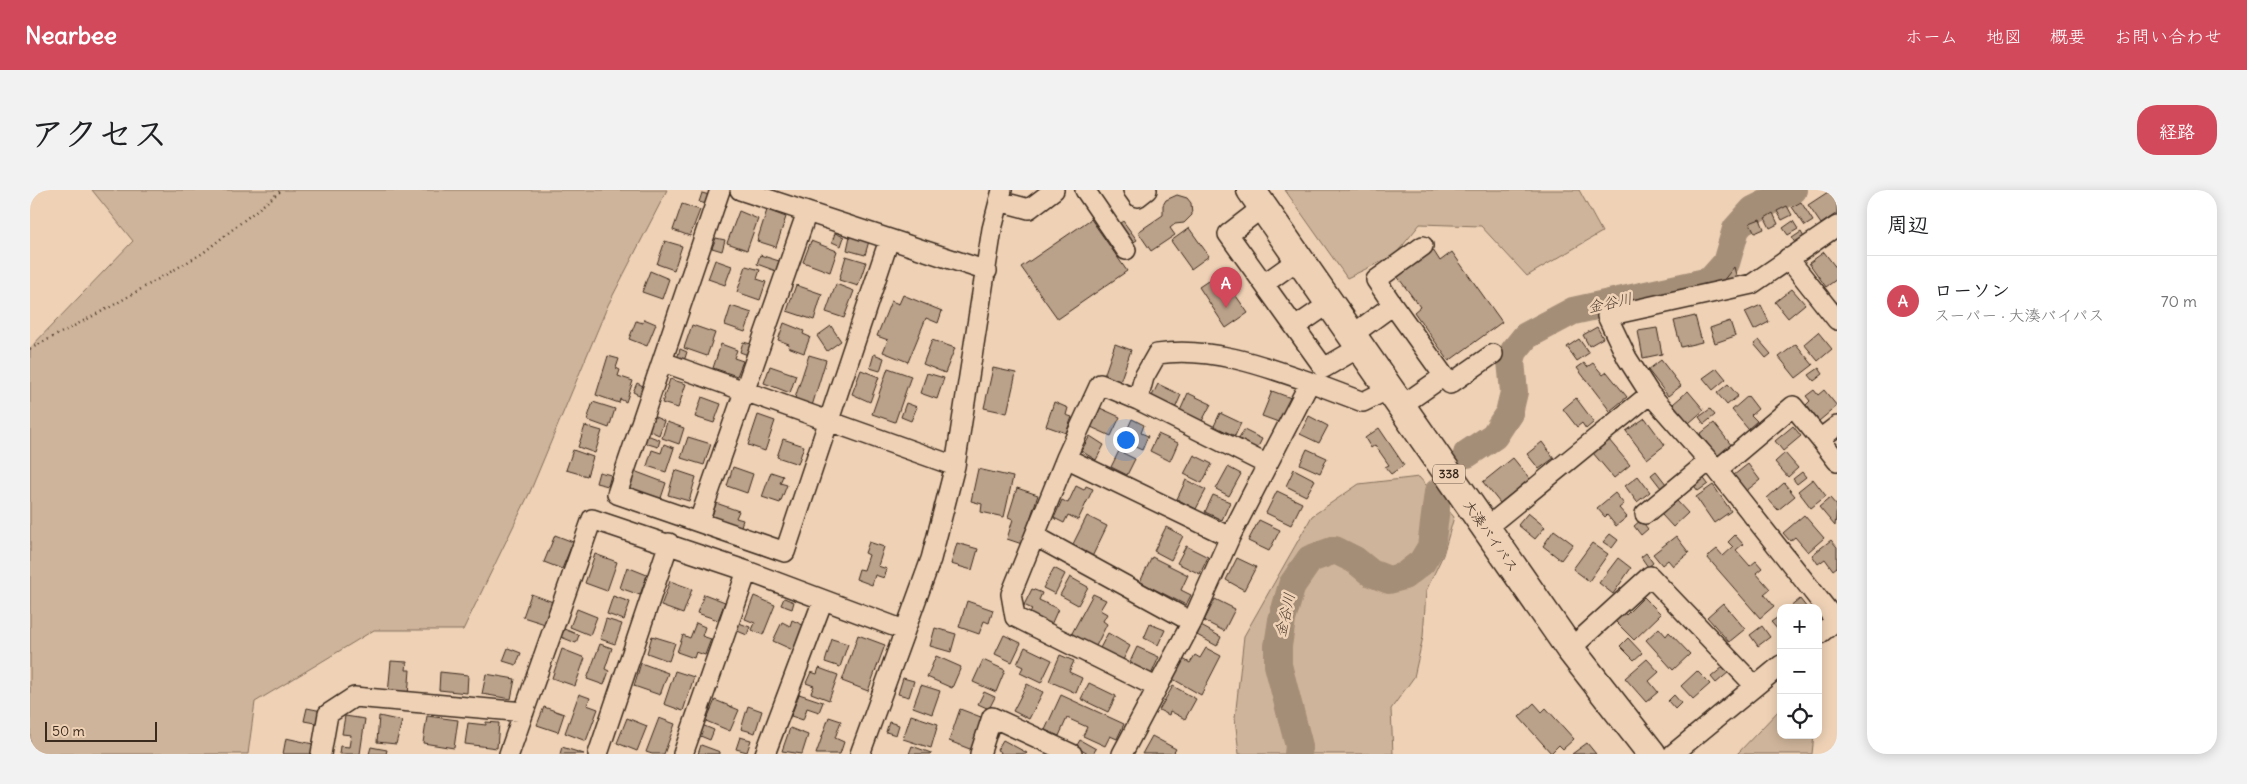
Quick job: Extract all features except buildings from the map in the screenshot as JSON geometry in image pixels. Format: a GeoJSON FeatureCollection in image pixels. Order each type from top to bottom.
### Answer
{"type":"FeatureCollection","features":[{"type":"Feature","properties":{"kind":"highway","name":"大湊バイパス"},"geometry":{"type":"LineString","coordinates":[[1257,198],[1570,649],[1652,754]]}},
{"type":"Feature","properties":{"kind":"street"},"geometry":{"type":"LineString","coordinates":[[720,190],[617,494],[785,552],[889,240]]}},
{"type":"Feature","properties":{"kind":"street"},"geometry":{"type":"LineString","coordinates":[[740,190],[987,271]]}},
{"type":"Feature","properties":{"kind":"street"},"geometry":{"type":"LineString","coordinates":[[860,754],[931,558],[955,466],[987,271],[992,229],[1001,196],[1029,209],[1054,190]]}},
{"type":"Feature","properties":{"kind":"street"},"geometry":{"type":"LineString","coordinates":[[1086,190],[1126,250]]}},
{"type":"Feature","properties":{"kind":"street"},"geometry":{"type":"LineString","coordinates":[[1133,190],[1138,197],[1147,190]]}},
{"type":"Feature","properties":{"kind":"street"},"geometry":{"type":"LineString","coordinates":[[1257,198],[1228,234],[1324,368],[1356,341],[1393,305]]}},
{"type":"Feature","properties":{"kind":"street"},"geometry":{"type":"LineString","coordinates":[[698,521],[807,212]]}},
{"type":"Feature","properties":{"kind":"street"},"geometry":{"type":"LineString","coordinates":[[1822,632],[1837,620],[1713,466],[1650,394],[1627,358],[1607,316],[1752,284],[1837,226]]}},
{"type":"Feature","properties":{"kind":"street"},"geometry":{"type":"LineString","coordinates":[[1423,246],[1376,280],[1450,384],[1493,354]]}},
{"type":"Feature","properties":{"kind":"street"},"geometry":{"type":"LineString","coordinates":[[1788,258],[1837,320]]}},
{"type":"Feature","properties":{"kind":"street"},"geometry":{"type":"LineString","coordinates":[[1264,284],[1299,259]]}},
{"type":"Feature","properties":{"kind":"street"},"geometry":{"type":"LineString","coordinates":[[1295,327],[1330,303]]}},
{"type":"Feature","properties":{"kind":"street"},"geometry":{"type":"LineString","coordinates":[[1138,400],[1144,377],[1157,354],[1176,351],[1255,362],[1363,402],[1395,397],[1444,376]]}},
{"type":"Feature","properties":{"kind":"street"},"geometry":{"type":"LineString","coordinates":[[663,362],[955,466]]}},
{"type":"Feature","properties":{"kind":"street"},"geometry":{"type":"LineString","coordinates":[[1122,754],[1192,622],[1230,537],[1310,382]]}},
{"type":"Feature","properties":{"kind":"street"},"geometry":{"type":"LineString","coordinates":[[1156,687],[1015,617],[1011,594],[1066,458],[1100,384],[1138,400],[1266,464]]}},
{"type":"Feature","properties":{"kind":"street"},"geometry":{"type":"LineString","coordinates":[[1486,528],[1650,394]]}},
{"type":"Feature","properties":{"kind":"street"},"geometry":{"type":"LineString","coordinates":[[1645,514],[1793,406],[1837,461]]}},
{"type":"Feature","properties":{"kind":"street"},"geometry":{"type":"LineString","coordinates":[[1820,439],[1837,426]]}},
{"type":"Feature","properties":{"kind":"street"},"geometry":{"type":"LineString","coordinates":[[1066,458],[1230,537]]}},
{"type":"Feature","properties":{"kind":"street"},"geometry":{"type":"LineString","coordinates":[[510,754],[592,519],[669,543],[904,630]]}},
{"type":"Feature","properties":{"kind":"street"},"geometry":{"type":"LineString","coordinates":[[1035,536],[1192,622]]}},
{"type":"Feature","properties":{"kind":"street"},"geometry":{"type":"LineString","coordinates":[[598,754],[669,543]]}},
{"type":"Feature","properties":{"kind":"street"},"geometry":{"type":"LineString","coordinates":[[683,754],[747,571]]}},
{"type":"Feature","properties":{"kind":"street"},"geometry":{"type":"LineString","coordinates":[[1570,649],[1650,576],[1755,686]]}},
{"type":"Feature","properties":{"kind":"street"},"geometry":{"type":"LineString","coordinates":[[765,754],[823,600]]}},
{"type":"Feature","properties":{"kind":"street"},"geometry":{"type":"LineString","coordinates":[[1673,754],[1777,668]]}},
{"type":"Feature","properties":{"kind":"street"},"geometry":{"type":"LineString","coordinates":[[322,754],[328,714],[354,696],[524,712]]}},
{"type":"Feature","properties":{"kind":"street"},"geometry":{"type":"LineString","coordinates":[[980,754],[992,716],[1072,754]]}},
{"type":"Feature","properties":{"kind":"path"},"geometry":{"type":"LineString","coordinates":[[30,350],[112,306],[203,253],[282,190]]}},
{"type":"Feature","properties":{"kind":"shaded area"},"geometry":{"type":"Polygon","coordinates":[[[92,190],[667,190],[608,305],[530,492],[463,630],[374,630],[255,702],[248,754],[30,754],[30,348],[133,241],[92,190]]]}},
{"type":"Feature","properties":{"kind":"shaded area"},"geometry":{"type":"Polygon","coordinates":[[[1285,190],[1579,190],[1602,232],[1527,276],[1481,226],[1420,224],[1395,255],[1347,278],[1285,190]]]}},
{"type":"Feature","properties":{"kind":"shaded area"},"geometry":{"type":"Polygon","coordinates":[[[1419,477],[1454,517],[1443,555],[1426,591],[1423,637],[1414,677],[1391,709],[1393,754],[1239,754],[1235,718],[1244,636],[1312,516],[1359,484],[1419,477]]]}},
{"type":"Feature","properties":{"kind":"shaded area"},"geometry":{"type":"Polygon","coordinates":[[[1777,712],[1777,739],[1814,739],[1812,754],[1737,754],[1777,712]]]}},
{"type":"Feature","properties":{"kind":"waterway","name":"金谷川"},"geometry":{"type":"LineString","coordinates":[[1467,454],[1494,436],[1509,413],[1514,392],[1511,361],[1514,351],[1526,336],[1573,311],[1710,281],[1726,263],[1736,229],[1753,210],[1793,190]]}},
{"type":"Feature","properties":{"kind":"waterway","name":"金谷川"},"geometry":{"type":"LineString","coordinates":[[1298,754],[1299,746],[1278,665],[1278,646],[1282,620],[1292,585],[1310,559],[1335,550],[1355,560],[1371,573],[1389,580],[1404,576],[1422,562],[1431,547],[1438,492]]}},
{"type":"Feature","properties":{"kind":"place","name":"ローソン"},"geometry":{"type":"Point","coordinates":[1226,308]}}]}
